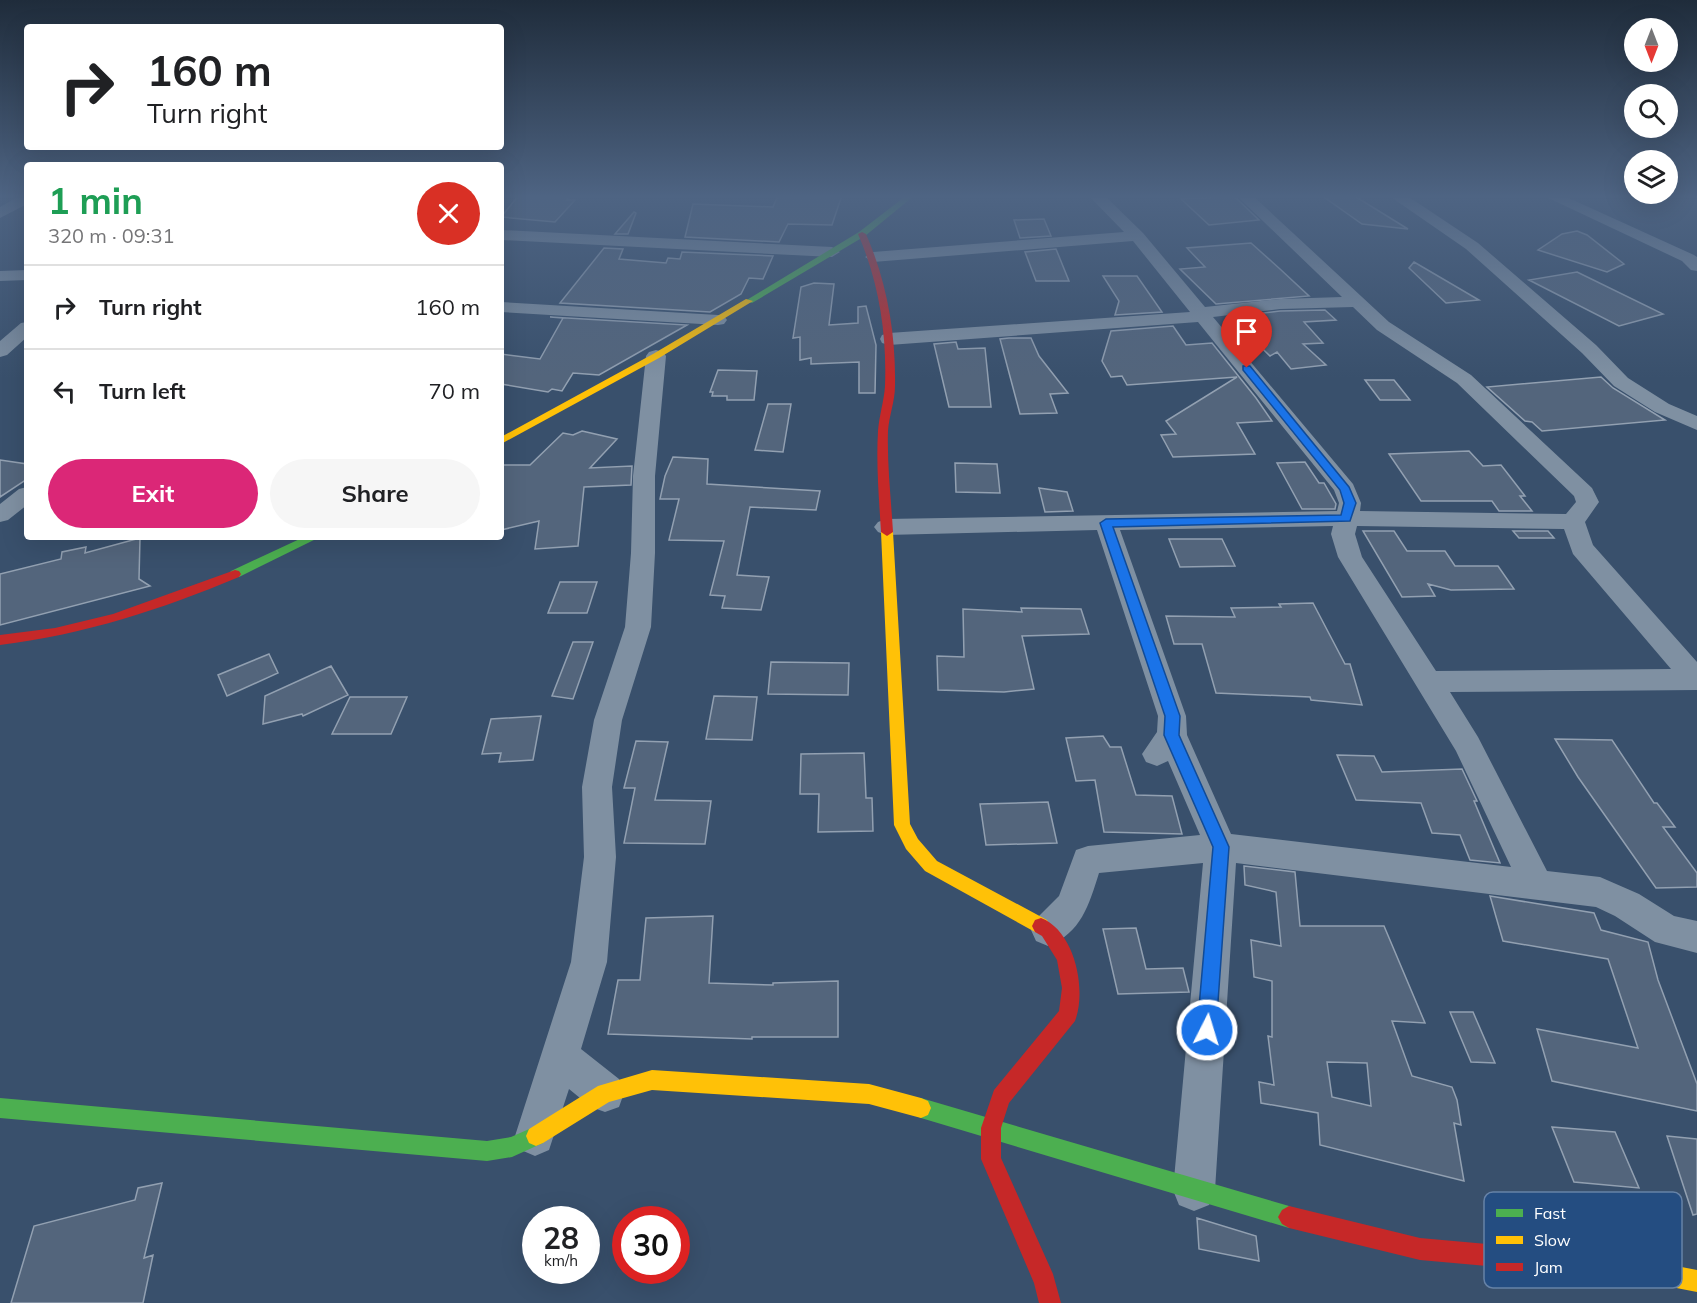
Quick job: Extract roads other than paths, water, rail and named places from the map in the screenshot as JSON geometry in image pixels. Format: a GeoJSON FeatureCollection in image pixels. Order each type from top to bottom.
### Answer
{"type":"FeatureCollection","features":[{"type":"Feature","properties":{"kind":"street"},"geometry":{"type":"LineString","coordinates":[[504,439],[656,356],[826,256]]}},
{"type":"Feature","properties":{"kind":"street"},"geometry":{"type":"LineString","coordinates":[[888,256],[873,257],[889,339],[890,389],[884,416],[882,455],[902,825],[912,844],[931,866],[1048,930],[1065,957],[1071,988],[1068,1015],[1001,1097],[991,1128],[991,1159],[1045,1281],[1050,1303]]}},
{"type":"Feature","properties":{"kind":"street"},"geometry":{"type":"LineString","coordinates":[[1154,256],[1345,489],[1350,503],[1343,534],[1350,557],[1468,745],[1538,885]]}},
{"type":"Feature","properties":{"kind":"street"},"geometry":{"type":"LineString","coordinates":[[1309,256],[1383,326],[1464,380],[1584,493],[1588,502],[1573,522]]}},
{"type":"Feature","properties":{"kind":"street"},"geometry":{"type":"LineString","coordinates":[[1483,256],[1589,349],[1621,382],[1653,403],[1697,424]]}},
{"type":"Feature","properties":{"kind":"street"},"geometry":{"type":"LineString","coordinates":[[0,276],[24,275]]}},
{"type":"Feature","properties":{"kind":"street"},"geometry":{"type":"LineString","coordinates":[[889,339],[1203,314],[1280,304],[1359,302]]}},
{"type":"Feature","properties":{"kind":"street"},"geometry":{"type":"LineString","coordinates":[[504,307],[718,320]]}},
{"type":"Feature","properties":{"kind":"street"},"geometry":{"type":"LineString","coordinates":[[0,351],[24,330]]}},
{"type":"Feature","properties":{"kind":"street"},"geometry":{"type":"LineString","coordinates":[[535,1137],[590,962],[600,857],[597,787],[608,720],[638,627],[643,553],[644,476],[656,356]]}},
{"type":"Feature","properties":{"kind":"street"},"geometry":{"type":"LineString","coordinates":[[0,514],[24,496]]}},
{"type":"Feature","properties":{"kind":"street"},"geometry":{"type":"LineString","coordinates":[[886,527],[1345,518],[1573,522]]}},
{"type":"Feature","properties":{"kind":"street"},"geometry":{"type":"LineString","coordinates":[[1573,522],[1582,548],[1696,679]]}},
{"type":"Feature","properties":{"kind":"street"},"geometry":{"type":"LineString","coordinates":[[1106,523],[1172,716],[1164,744],[1221,847],[1194,1190]]}},
{"type":"Feature","properties":{"kind":"street"},"geometry":{"type":"LineString","coordinates":[[0,640],[80,627],[169,601],[252,567],[308,540]]}},
{"type":"Feature","properties":{"kind":"street"},"geometry":{"type":"LineString","coordinates":[[1429,682],[1696,679]]}},
{"type":"Feature","properties":{"kind":"street"},"geometry":{"type":"LineString","coordinates":[[1048,930],[1065,917],[1075,902],[1088,860],[1221,847],[1600,892],[1628,904],[1667,931],[1697,937]]}},
{"type":"Feature","properties":{"kind":"street"},"geometry":{"type":"LineString","coordinates":[[560,1058],[605,1093]]}},
{"type":"Feature","properties":{"kind":"street"},"geometry":{"type":"LineString","coordinates":[[0,1108],[487,1151],[512,1147],[535,1137],[605,1093],[652,1080],[869,1094],[991,1128],[1266,1212],[1420,1249],[1484,1255]]}},
{"type":"Feature","properties":{"kind":"street"},"geometry":{"type":"LineString","coordinates":[[1682,1278],[1697,1281]]}}]}
